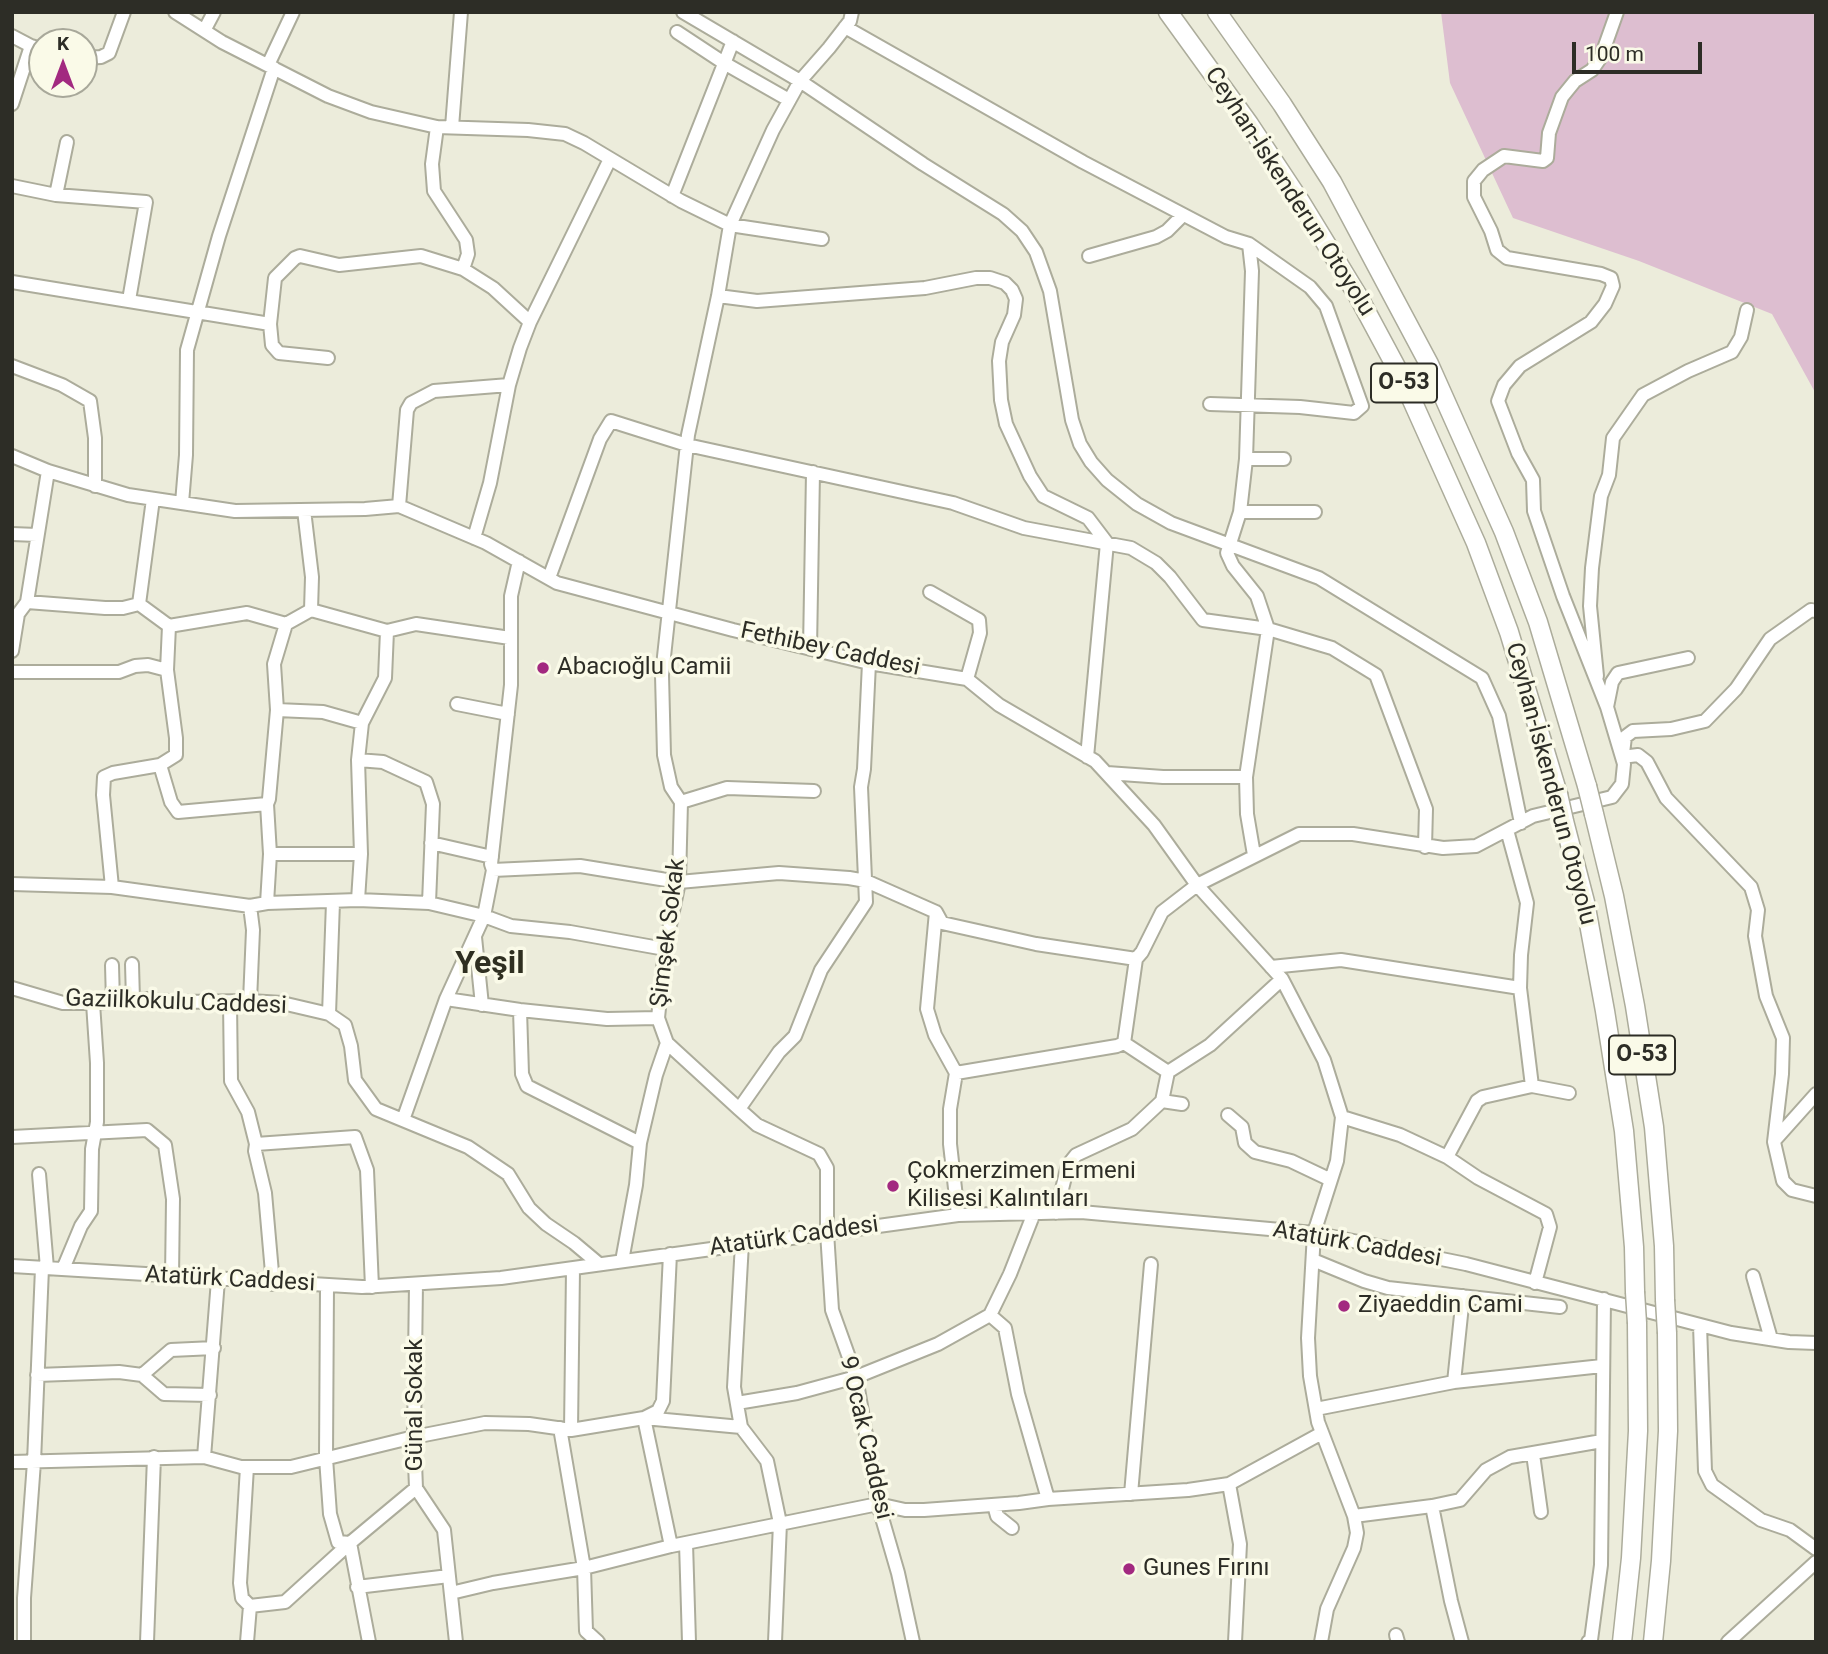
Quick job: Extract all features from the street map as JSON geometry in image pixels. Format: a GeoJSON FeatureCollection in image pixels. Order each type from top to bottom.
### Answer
{"type":"FeatureCollection","features":[{"type":"Feature","properties":{"kind":"highway","name":"Ceyhan-İskenderun Otoyolu"},"geometry":{"type":"LineString","coordinates":[[1168,12],[1249,124],[1300,201],[1358,296],[1402,378],[1476,543],[1509,632],[1558,794],[1587,916],[1622,1118],[1634,1247],[1638,1431],[1631,1558],[1622,1642]]}},
{"type":"Feature","properties":{"kind":"highway","name":"Ceyhan-İskenderun Otoyolu"},"geometry":{"type":"LineString","coordinates":[[1217,12],[1282,104],[1332,182],[1429,364],[1504,532],[1528,596],[1587,786],[1614,896],[1635,1006],[1654,1128],[1664,1246],[1667,1444],[1661,1560],[1653,1642]]}},
{"type":"Feature","properties":{"kind":"street"},"geometry":{"type":"LineString","coordinates":[[98,57],[108,53],[124,12]]}},
{"type":"Feature","properties":{"kind":"street"},"geometry":{"type":"LineString","coordinates":[[175,12],[222,42],[328,96],[371,111],[438,127],[565,134],[672,196],[730,225],[822,239]]}},
{"type":"Feature","properties":{"kind":"street"},"geometry":{"type":"LineString","coordinates":[[205,29],[214,12]]}},
{"type":"Feature","properties":{"kind":"street"},"geometry":{"type":"LineString","coordinates":[[182,503],[186,455],[187,350],[271,66],[293,12]]}},
{"type":"Feature","properties":{"kind":"street"},"geometry":{"type":"LineString","coordinates":[[452,127],[461,12]]}},
{"type":"Feature","properties":{"kind":"street"},"geometry":{"type":"LineString","coordinates":[[683,12],[800,81],[1003,214],[1022,231],[1036,252],[1050,291],[1072,420],[1080,444],[1091,462],[1107,480],[1137,504],[1171,523],[1319,578],[1482,678],[1499,716],[1521,823]]}},
{"type":"Feature","properties":{"kind":"street"},"geometry":{"type":"LineString","coordinates":[[814,791],[727,788],[681,802],[671,787],[664,755],[662,675],[687,445],[730,225],[789,100],[800,81],[845,27],[852,12]]}},
{"type":"Feature","properties":{"kind":"street"},"geometry":{"type":"LineString","coordinates":[[1124,1043],[1136,958],[1142,952],[1162,912],[1197,885],[1299,834],[1353,834],[1425,847],[1476,846],[1533,816],[1612,797],[1622,784],[1624,764],[1607,707],[1563,596],[1534,511],[1533,480],[1518,453],[1498,401],[1504,385],[1520,366],[1591,322],[1605,304],[1613,286],[1611,278],[1507,258],[1497,250],[1474,197],[1474,181],[1483,170],[1504,156],[1543,161],[1546,158],[1549,133],[1562,97],[1574,81],[1592,70],[1597,63],[1617,12]]}},
{"type":"Feature","properties":{"kind":"street"},"geometry":{"type":"LineString","coordinates":[[845,27],[1083,162],[1226,237],[1249,244],[1310,287],[1326,306],[1362,406],[1354,413],[1300,407],[1210,404]]}},
{"type":"Feature","properties":{"kind":"street"},"geometry":{"type":"LineString","coordinates":[[677,32],[724,63],[789,100]]}},
{"type":"Feature","properties":{"kind":"street"},"geometry":{"type":"LineString","coordinates":[[12,36],[28,44]]}},
{"type":"Feature","properties":{"kind":"street"},"geometry":{"type":"LineString","coordinates":[[672,196],[733,41]]}},
{"type":"Feature","properties":{"kind":"street"},"geometry":{"type":"LineString","coordinates":[[12,103],[28,68]]}},
{"type":"Feature","properties":{"kind":"street"},"geometry":{"type":"LineString","coordinates":[[438,127],[432,164],[434,191],[466,240],[468,254],[463,269]]}},
{"type":"Feature","properties":{"kind":"street"},"geometry":{"type":"LineString","coordinates":[[56,195],[67,142]]}},
{"type":"Feature","properties":{"kind":"street"},"geometry":{"type":"LineString","coordinates":[[474,538],[490,483],[509,385],[530,323],[610,159]]}},
{"type":"Feature","properties":{"kind":"street"},"geometry":{"type":"LineString","coordinates":[[12,186],[56,195],[146,202],[129,300]]}},
{"type":"Feature","properties":{"kind":"street"},"geometry":{"type":"LineString","coordinates":[[1089,256],[1156,237],[1184,215]]}},
{"type":"Feature","properties":{"kind":"street"},"geometry":{"type":"LineString","coordinates":[[1249,244],[1252,271],[1246,458],[1240,512],[1227,554],[1257,596],[1268,629],[1246,777],[1247,814],[1255,855]]}},
{"type":"Feature","properties":{"kind":"street"},"geometry":{"type":"LineString","coordinates":[[328,358],[279,353],[272,345],[270,324],[275,278],[300,256],[339,265],[421,256],[463,269],[493,288],[530,323]]}},
{"type":"Feature","properties":{"kind":"street"},"geometry":{"type":"LineString","coordinates":[[718,296],[757,301],[925,288],[976,278],[990,278],[1005,283],[1012,290],[1016,299],[1014,315],[1002,342],[999,361],[1001,400],[1006,424],[1030,476],[1043,496],[1088,518],[1107,543],[1087,757]]}},
{"type":"Feature","properties":{"kind":"street"},"geometry":{"type":"LineString","coordinates":[[12,282],[270,324]]}},
{"type":"Feature","properties":{"kind":"street"},"geometry":{"type":"LineString","coordinates":[[1596,683],[1598,671],[1590,606],[1592,568],[1601,496],[1609,475],[1613,438],[1625,417],[1643,395],[1732,352],[1741,337],[1746,310]]}},
{"type":"Feature","properties":{"kind":"street"},"geometry":{"type":"LineString","coordinates":[[12,366],[62,385],[90,401],[95,438],[95,486]]}},
{"type":"Feature","properties":{"kind":"street"},"geometry":{"type":"LineString","coordinates":[[398,506],[407,410],[411,403],[434,391],[509,385]]}},
{"type":"Feature","properties":{"kind":"street"},"geometry":{"type":"LineString","coordinates":[[549,578],[607,424],[611,421],[687,445],[953,503],[1024,528],[1131,548],[1156,563],[1203,620],[1268,629],[1332,649],[1376,675],[1426,809],[1425,847]]}},
{"type":"Feature","properties":{"kind":"street","name":"Fethibey Caddesi"},"geometry":{"type":"LineString","coordinates":[[12,456],[95,486],[153,499],[235,511],[398,506],[474,538],[557,583],[668,614],[869,663],[967,679],[999,705],[1095,761],[1154,825],[1197,885],[1282,979],[1324,1060],[1342,1117],[1337,1161],[1314,1233],[1308,1338],[1310,1376],[1322,1433],[1354,1516]]}},
{"type":"Feature","properties":{"kind":"street"},"geometry":{"type":"LineString","coordinates":[[1246,458],[1284,459]]}},
{"type":"Feature","properties":{"kind":"street"},"geometry":{"type":"LineString","coordinates":[[12,652],[15,614],[27,603],[48,471]]}},
{"type":"Feature","properties":{"kind":"street"},"geometry":{"type":"LineString","coordinates":[[810,649],[813,472]]}},
{"type":"Feature","properties":{"kind":"street"},"geometry":{"type":"LineString","coordinates":[[139,604],[153,499]]}},
{"type":"Feature","properties":{"kind":"street"},"geometry":{"type":"LineString","coordinates":[[304,510],[312,577],[311,610]]}},
{"type":"Feature","properties":{"kind":"street"},"geometry":{"type":"LineString","coordinates":[[1240,512],[1315,512]]}},
{"type":"Feature","properties":{"kind":"street"},"geometry":{"type":"LineString","coordinates":[[12,534],[37,535]]}},
{"type":"Feature","properties":{"kind":"street"},"geometry":{"type":"LineString","coordinates":[[403,1120],[446,999],[484,916],[493,863],[508,714],[511,596],[519,561]]}},
{"type":"Feature","properties":{"kind":"street"},"geometry":{"type":"LineString","coordinates":[[930,592],[979,620],[980,633],[967,679]]}},
{"type":"Feature","properties":{"kind":"street"},"geometry":{"type":"LineString","coordinates":[[27,603],[104,608],[123,608],[139,604],[169,626]]}},
{"type":"Feature","properties":{"kind":"street"},"geometry":{"type":"LineString","coordinates":[[267,903],[270,854],[267,804],[270,799],[277,710],[274,664],[286,624],[311,610],[387,631],[416,624],[510,638]]}},
{"type":"Feature","properties":{"kind":"street"},"geometry":{"type":"LineString","coordinates":[[1622,757],[1625,737],[1633,731],[1671,729],[1705,721],[1736,689],[1770,639],[1811,610],[1816,611]]}},
{"type":"Feature","properties":{"kind":"street"},"geometry":{"type":"LineString","coordinates":[[169,626],[247,613],[286,624]]}},
{"type":"Feature","properties":{"kind":"street"},"geometry":{"type":"LineString","coordinates":[[112,887],[103,795],[104,777],[160,765],[176,755],[167,670],[169,626]]}},
{"type":"Feature","properties":{"kind":"street"},"geometry":{"type":"LineString","coordinates":[[358,900],[361,854],[358,760],[362,723],[385,678],[387,631]]}},
{"type":"Feature","properties":{"kind":"street"},"geometry":{"type":"LineString","coordinates":[[1607,707],[1612,682],[1618,673],[1688,658]]}},
{"type":"Feature","properties":{"kind":"street"},"geometry":{"type":"LineString","coordinates":[[739,1110],[779,1052],[795,1036],[821,970],[866,902],[861,787],[869,663]]}},
{"type":"Feature","properties":{"kind":"street"},"geometry":{"type":"LineString","coordinates":[[12,673],[118,672],[148,664],[167,670]]}},
{"type":"Feature","properties":{"kind":"street"},"geometry":{"type":"LineString","coordinates":[[457,704],[508,714]]}},
{"type":"Feature","properties":{"kind":"street"},"geometry":{"type":"LineString","coordinates":[[277,710],[323,712],[362,723]]}},
{"type":"Feature","properties":{"kind":"street"},"geometry":{"type":"LineString","coordinates":[[1622,757],[1638,755],[1647,762],[1667,798],[1751,887],[1758,910],[1755,936],[1766,996],[1783,1038],[1783,1074],[1773,1142],[1783,1181],[1792,1190],[1816,1196]]}},
{"type":"Feature","properties":{"kind":"street"},"geometry":{"type":"LineString","coordinates":[[358,760],[383,762],[426,782],[433,804],[429,903]]}},
{"type":"Feature","properties":{"kind":"street"},"geometry":{"type":"LineString","coordinates":[[160,765],[178,812],[267,804]]}},
{"type":"Feature","properties":{"kind":"street"},"geometry":{"type":"LineString","coordinates":[[1107,773],[1163,777],[1246,777]]}},
{"type":"Feature","properties":{"kind":"street","name":"Şimşek Sokak"},"geometry":{"type":"LineString","coordinates":[[681,802],[679,882],[665,949],[658,1018],[667,1043],[739,1110],[757,1125],[819,1154],[827,1168],[827,1232]]}},
{"type":"Feature","properties":{"kind":"street"},"geometry":{"type":"LineString","coordinates":[[1507,830],[1527,903],[1520,988],[1532,1086]]}},
{"type":"Feature","properties":{"kind":"street"},"geometry":{"type":"LineString","coordinates":[[431,843],[493,863],[580,866],[679,882],[779,873],[866,881],[936,912],[942,923],[1037,944],[1136,958]]}},
{"type":"Feature","properties":{"kind":"street"},"geometry":{"type":"LineString","coordinates":[[270,854],[361,854]]}},
{"type":"Feature","properties":{"kind":"street"},"geometry":{"type":"LineString","coordinates":[[12,884],[112,887],[250,906],[358,900],[429,903],[484,916],[511,926],[570,932],[665,949]]}},
{"type":"Feature","properties":{"kind":"street"},"geometry":{"type":"LineString","coordinates":[[333,902],[329,1014],[345,1025],[351,1046],[355,1080],[363,1094],[376,1110],[468,1147],[508,1174],[529,1208],[599,1264]]}},
{"type":"Feature","properties":{"kind":"street"},"geometry":{"type":"LineString","coordinates":[[250,906],[253,930],[250,1001]]}},
{"type":"Feature","properties":{"kind":"street"},"geometry":{"type":"LineString","coordinates":[[936,912],[927,1009],[935,1035],[956,1073],[950,1109],[950,1144],[958,1215]]}},
{"type":"Feature","properties":{"kind":"street"},"geometry":{"type":"LineString","coordinates":[[475,937],[482,1005]]}},
{"type":"Feature","properties":{"kind":"street"},"geometry":{"type":"LineString","coordinates":[[1271,967],[1341,960],[1520,988]]}},
{"type":"Feature","properties":{"kind":"street"},"geometry":{"type":"LineString","coordinates":[[132,964],[133,1000]]}},
{"type":"Feature","properties":{"kind":"street"},"geometry":{"type":"LineString","coordinates":[[112,965],[113,1002]]}},
{"type":"Feature","properties":{"kind":"street"},"geometry":{"type":"LineString","coordinates":[[1056,1213],[1068,1165],[1076,1156],[1132,1129],[1162,1101],[1168,1072],[1210,1045],[1282,979]]}},
{"type":"Feature","properties":{"kind":"street","name":"Gaziilkokulu Caddesi"},"geometry":{"type":"LineString","coordinates":[[12,988],[63,1003],[133,1000],[250,1001],[282,1003],[329,1014]]}},
{"type":"Feature","properties":{"kind":"street"},"geometry":{"type":"LineString","coordinates":[[446,999],[520,1010],[607,1018],[658,1018]]}},
{"type":"Feature","properties":{"kind":"street"},"geometry":{"type":"LineString","coordinates":[[230,1002],[231,1081],[248,1112],[256,1144],[255,1151],[265,1194],[273,1284]]}},
{"type":"Feature","properties":{"kind":"street"},"geometry":{"type":"LineString","coordinates":[[63,1269],[81,1226],[91,1211],[94,1133],[97,1122],[93,1003]]}},
{"type":"Feature","properties":{"kind":"street"},"geometry":{"type":"LineString","coordinates":[[520,1010],[522,1074],[527,1086],[640,1143]]}},
{"type":"Feature","properties":{"kind":"street"},"geometry":{"type":"LineString","coordinates":[[622,1261],[636,1185],[640,1143],[656,1075],[667,1043]]}},
{"type":"Feature","properties":{"kind":"street"},"geometry":{"type":"LineString","coordinates":[[956,1073],[1124,1043]]}},
{"type":"Feature","properties":{"kind":"street"},"geometry":{"type":"LineString","coordinates":[[1124,1043],[1168,1072]]}},
{"type":"Feature","properties":{"kind":"street"},"geometry":{"type":"LineString","coordinates":[[1447,1157],[1477,1101],[1490,1095],[1532,1086],[1569,1093]]}},
{"type":"Feature","properties":{"kind":"street"},"geometry":{"type":"LineString","coordinates":[[1773,1142],[1816,1094]]}},
{"type":"Feature","properties":{"kind":"street"},"geometry":{"type":"LineString","coordinates":[[1162,1101],[1182,1104]]}},
{"type":"Feature","properties":{"kind":"street"},"geometry":{"type":"LineString","coordinates":[[1228,1115],[1242,1127],[1245,1143],[1255,1152],[1291,1161],[1331,1180]]}},
{"type":"Feature","properties":{"kind":"street"},"geometry":{"type":"LineString","coordinates":[[1342,1117],[1400,1135],[1447,1157],[1478,1178],[1546,1214],[1550,1227],[1535,1283]]}},
{"type":"Feature","properties":{"kind":"street"},"geometry":{"type":"LineString","coordinates":[[12,1137],[147,1130],[165,1145],[173,1199],[172,1277]]}},
{"type":"Feature","properties":{"kind":"street"},"geometry":{"type":"LineString","coordinates":[[256,1144],[355,1137],[367,1170],[372,1287]]}},
{"type":"Feature","properties":{"kind":"street"},"geometry":{"type":"LineString","coordinates":[[24,1642],[18,1597],[34,1462],[44,1268],[38,1174]]}},
{"type":"Feature","properties":{"kind":"street"},"geometry":{"type":"LineString","coordinates":[[737,1403],[797,1393],[856,1377],[938,1344],[990,1315],[1010,1274],[1034,1213]]}},
{"type":"Feature","properties":{"kind":"street","name":"Atatürk Caddesi"},"geometry":{"type":"LineString","coordinates":[[12,1266],[273,1284],[372,1287],[501,1278],[958,1215],[1108,1214],[1314,1233],[1466,1264],[1700,1325],[1771,1339],[1816,1343]]}},
{"type":"Feature","properties":{"kind":"street","name":"9 Ocak Caddesi"},"geometry":{"type":"LineString","coordinates":[[827,1232],[832,1310],[856,1377],[878,1503],[898,1573],[913,1642]]}},
{"type":"Feature","properties":{"kind":"street"},"geometry":{"type":"LineString","coordinates":[[742,1243],[734,1387],[741,1427],[766,1461],[780,1523],[775,1642]]}},
{"type":"Feature","properties":{"kind":"street"},"geometry":{"type":"LineString","coordinates":[[645,1418],[657,1411],[663,1401],[670,1254]]}},
{"type":"Feature","properties":{"kind":"street"},"geometry":{"type":"LineString","coordinates":[[1313,1260],[1388,1288],[1560,1307]]}},
{"type":"Feature","properties":{"kind":"street"},"geometry":{"type":"LineString","coordinates":[[1131,1494],[1151,1264]]}},
{"type":"Feature","properties":{"kind":"street"},"geometry":{"type":"LineString","coordinates":[[573,1269],[565,1429],[584,1568],[586,1631],[598,1642]]}},
{"type":"Feature","properties":{"kind":"street"},"geometry":{"type":"LineString","coordinates":[[1752,1276],[1771,1339]]}},
{"type":"Feature","properties":{"kind":"street"},"geometry":{"type":"LineString","coordinates":[[204,1457],[218,1280]]}},
{"type":"Feature","properties":{"kind":"street","name":"Günal Sokak"},"geometry":{"type":"LineString","coordinates":[[416,1284],[416,1488],[444,1530],[456,1642]]}},
{"type":"Feature","properties":{"kind":"street"},"geometry":{"type":"LineString","coordinates":[[327,1286],[327,1458],[330,1514],[338,1542],[349,1543]]}},
{"type":"Feature","properties":{"kind":"street"},"geometry":{"type":"LineString","coordinates":[[1454,1382],[1463,1296]]}},
{"type":"Feature","properties":{"kind":"street"},"geometry":{"type":"LineString","coordinates":[[1590,1641],[1601,1565],[1604,1299]]}},
{"type":"Feature","properties":{"kind":"street"},"geometry":{"type":"LineString","coordinates":[[990,1315],[1005,1328],[1018,1394],[1048,1499]]}},
{"type":"Feature","properties":{"kind":"street"},"geometry":{"type":"LineString","coordinates":[[1700,1325],[1705,1471],[1712,1485],[1761,1520],[1790,1530],[1816,1549]]}},
{"type":"Feature","properties":{"kind":"street"},"geometry":{"type":"LineString","coordinates":[[142,1375],[171,1350],[214,1348]]}},
{"type":"Feature","properties":{"kind":"street"},"geometry":{"type":"LineString","coordinates":[[1316,1409],[1454,1382],[1602,1366]]}},
{"type":"Feature","properties":{"kind":"street"},"geometry":{"type":"LineString","coordinates":[[37,1375],[119,1372],[142,1375],[164,1394],[209,1395]]}},
{"type":"Feature","properties":{"kind":"street"},"geometry":{"type":"LineString","coordinates":[[645,1418],[671,1546]]}},
{"type":"Feature","properties":{"kind":"street"},"geometry":{"type":"LineString","coordinates":[[12,1462],[204,1457],[247,1467],[291,1467],[485,1423],[529,1424],[565,1429],[645,1418],[741,1427]]}},
{"type":"Feature","properties":{"kind":"street"},"geometry":{"type":"LineString","coordinates":[[451,1593],[584,1568],[671,1546],[878,1503],[905,1510],[994,1505],[1229,1484],[1322,1433]]}},
{"type":"Feature","properties":{"kind":"street"},"geometry":{"type":"LineString","coordinates":[[1321,1642],[1327,1609],[1354,1548],[1357,1533],[1354,1516],[1460,1500],[1486,1470],[1510,1457],[1602,1441]]}},
{"type":"Feature","properties":{"kind":"street"},"geometry":{"type":"LineString","coordinates":[[1533,1454],[1541,1512]]}},
{"type":"Feature","properties":{"kind":"street"},"geometry":{"type":"LineString","coordinates":[[147,1642],[155,1457]]}},
{"type":"Feature","properties":{"kind":"street"},"geometry":{"type":"LineString","coordinates":[[247,1467],[240,1583],[242,1598],[250,1606],[247,1642]]}},
{"type":"Feature","properties":{"kind":"street"},"geometry":{"type":"LineString","coordinates":[[1229,1484],[1240,1544],[1235,1642]]}},
{"type":"Feature","properties":{"kind":"street"},"geometry":{"type":"LineString","coordinates":[[250,1606],[285,1602],[349,1543],[416,1488]]}},
{"type":"Feature","properties":{"kind":"street"},"geometry":{"type":"LineString","coordinates":[[994,1505],[997,1516],[1012,1528]]}},
{"type":"Feature","properties":{"kind":"street"},"geometry":{"type":"LineString","coordinates":[[1432,1506],[1462,1642]]}},
{"type":"Feature","properties":{"kind":"street"},"geometry":{"type":"LineString","coordinates":[[349,1543],[369,1642]]}},
{"type":"Feature","properties":{"kind":"street"},"geometry":{"type":"LineString","coordinates":[[686,1543],[689,1642]]}},
{"type":"Feature","properties":{"kind":"street"},"geometry":{"type":"LineString","coordinates":[[1728,1642],[1816,1562]]}},
{"type":"Feature","properties":{"kind":"street"},"geometry":{"type":"LineString","coordinates":[[357,1587],[449,1576]]}},
{"type":"Feature","properties":{"kind":"shaded area"},"geometry":{"type":"Polygon","coordinates":[[[1441,12],[1816,12],[1816,394],[1772,314],[1639,261],[1513,218],[1450,83],[1441,12]]]}},
{"type":"Feature","properties":{"kind":"place","name":"Abacıoğlu Camii"},"geometry":{"type":"Point","coordinates":[543,668]}},
{"type":"Feature","properties":{"kind":"place","name":"Çokmerzimen Ermeni Kilisesi Kalıntıları"},"geometry":{"type":"Point","coordinates":[893,1186]}},
{"type":"Feature","properties":{"kind":"place","name":"Ziyaeddin Cami"},"geometry":{"type":"Point","coordinates":[1344,1306]}},
{"type":"Feature","properties":{"kind":"place","name":"Gunes Fırını"},"geometry":{"type":"Point","coordinates":[1129,1569]}},
{"type":"Feature","properties":{"kind":"district","name":"Yeşil"},"geometry":{"type":"Point","coordinates":[490,965]}}]}
